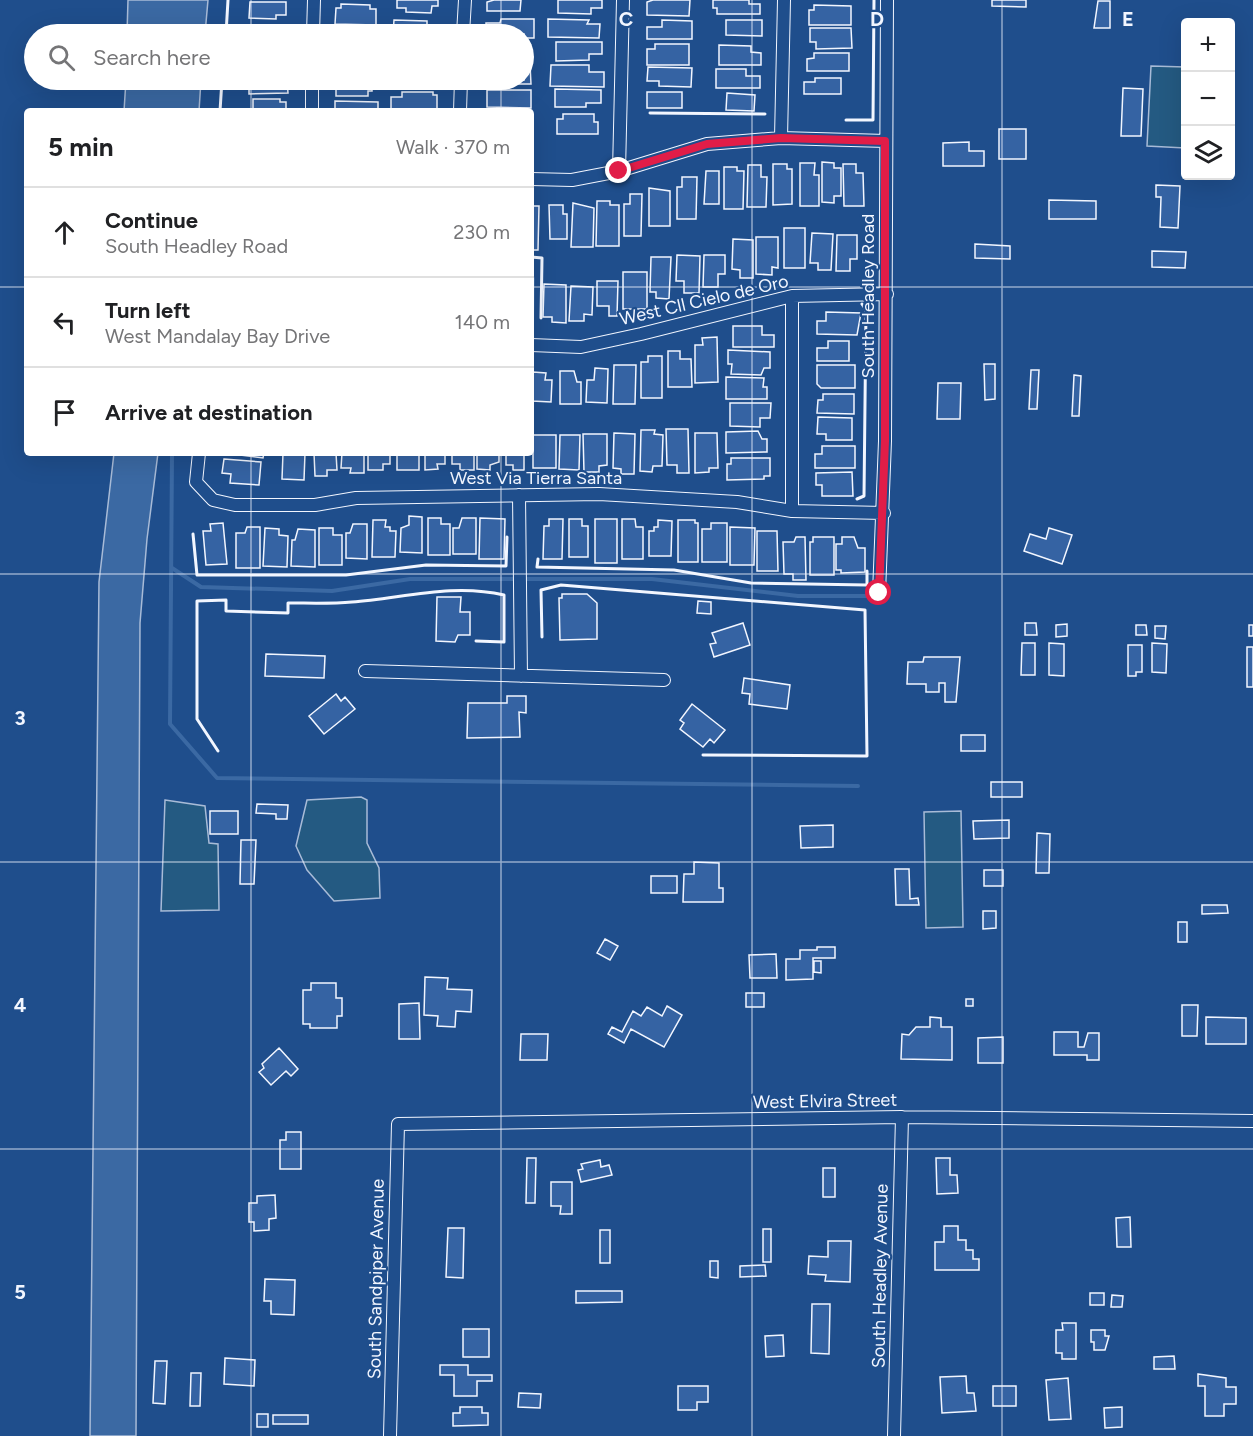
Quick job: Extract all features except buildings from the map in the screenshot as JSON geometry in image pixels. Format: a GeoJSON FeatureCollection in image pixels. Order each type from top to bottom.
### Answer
{"type":"FeatureCollection","features":[{"type":"Feature","properties":{"kind":"street"},"geometry":{"type":"LineString","coordinates":[[313,24],[314,0]]}},
{"type":"Feature","properties":{"kind":"street"},"geometry":{"type":"LineString","coordinates":[[464,24],[465,0]]}},
{"type":"Feature","properties":{"kind":"street"},"geometry":{"type":"LineString","coordinates":[[619,171],[623,0]]}},
{"type":"Feature","properties":{"kind":"street"},"geometry":{"type":"LineString","coordinates":[[781,138],[784,0]]}},
{"type":"Feature","properties":{"kind":"street","name":"South Headley Road"},"geometry":{"type":"LineString","coordinates":[[879,593],[884,513],[887,294],[885,141],[887,0]]}},
{"type":"Feature","properties":{"kind":"street"},"geometry":{"type":"LineString","coordinates":[[312,90],[312,108]]}},
{"type":"Feature","properties":{"kind":"street"},"geometry":{"type":"LineString","coordinates":[[460,108],[461,90]]}},
{"type":"Feature","properties":{"kind":"street"},"geometry":{"type":"LineString","coordinates":[[534,179],[572,180],[619,171],[707,144],[781,138],[885,141]]}},
{"type":"Feature","properties":{"kind":"street","name":"West Cll Cielo de Oro"},"geometry":{"type":"LineString","coordinates":[[534,345],[581,346],[641,334],[792,296],[887,294]]}},
{"type":"Feature","properties":{"kind":"street"},"geometry":{"type":"LineString","coordinates":[[792,296],[792,512]]}},
{"type":"Feature","properties":{"kind":"street","name":"West Via Tierra Santa"},"geometry":{"type":"LineString","coordinates":[[199,456],[196,482],[213,500],[236,505],[315,505],[356,498],[599,494],[737,502],[792,512],[884,513]]}},
{"type":"Feature","properties":{"kind":"street"},"geometry":{"type":"LineString","coordinates":[[519,495],[521,676]]}},
{"type":"Feature","properties":{"kind":"street"},"geometry":{"type":"LineString","coordinates":[[365,670],[664,680]]}},
{"type":"Feature","properties":{"kind":"street","name":"West Elvira Street"},"geometry":{"type":"LineString","coordinates":[[398,1124],[902,1118],[1253,1121]]}},
{"type":"Feature","properties":{"kind":"street","name":"South Headley Avenue"},"geometry":{"type":"LineString","coordinates":[[894,1436],[902,1118]]}},
{"type":"Feature","properties":{"kind":"street","name":"South Sandpiper Avenue"},"geometry":{"type":"LineString","coordinates":[[390,1436],[398,1124]]}},
{"type":"Feature","properties":{"kind":"shaded area"},"geometry":{"type":"Polygon","coordinates":[[[128,0],[208,0],[206,24],[127,24],[128,0]]]}},
{"type":"Feature","properties":{"kind":"shaded area"},"geometry":{"type":"Polygon","coordinates":[[[1151,66],[1181,67],[1181,148],[1147,146],[1151,66]]]}},
{"type":"Feature","properties":{"kind":"shaded area"},"geometry":{"type":"Polygon","coordinates":[[[125,90],[200,90],[199,108],[124,108],[125,90]]]}},
{"type":"Feature","properties":{"kind":"shaded area"},"geometry":{"type":"Polygon","coordinates":[[[114,456],[158,456],[147,539],[140,623],[136,1436],[90,1436],[99,582],[114,456]]]}},
{"type":"Feature","properties":{"kind":"shaded area"},"geometry":{"type":"Polygon","coordinates":[[[361,797],[367,800],[367,843],[379,868],[380,898],[334,901],[307,870],[296,846],[307,800],[361,797]]]}},
{"type":"Feature","properties":{"kind":"shaded area"},"geometry":{"type":"Polygon","coordinates":[[[165,800],[205,806],[209,843],[218,844],[219,910],[161,911],[165,800]]]}},
{"type":"Feature","properties":{"kind":"shaded area"},"geometry":{"type":"Polygon","coordinates":[[[961,811],[963,927],[926,928],[924,812],[961,811]]]}},
{"type":"Feature","properties":{"kind":"waterway"},"geometry":{"type":"LineString","coordinates":[[172,456],[170,724],[217,778],[858,786]]}},
{"type":"Feature","properties":{"kind":"waterway"},"geometry":{"type":"LineString","coordinates":[[172,568],[201,587],[332,591],[410,579],[652,579],[798,596],[866,596]]}},
{"type":"Feature","properties":{"kind":"wall"},"geometry":{"type":"LineString","coordinates":[[227,24],[228,0]]}},
{"type":"Feature","properties":{"kind":"wall"},"geometry":{"type":"LineString","coordinates":[[846,120],[873,120],[874,0]]}},
{"type":"Feature","properties":{"kind":"wall"},"geometry":{"type":"LineString","coordinates":[[220,108],[221,90]]}},
{"type":"Feature","properties":{"kind":"wall"},"geometry":{"type":"LineString","coordinates":[[650,113],[765,114]]}},
{"type":"Feature","properties":{"kind":"wall"},"geometry":{"type":"LineString","coordinates":[[534,257],[542,258],[541,318]]}},
{"type":"Feature","properties":{"kind":"wall"},"geometry":{"type":"LineString","coordinates":[[857,499],[864,496],[866,310],[862,304]]}},
{"type":"Feature","properties":{"kind":"wall"},"geometry":{"type":"LineString","coordinates":[[193,534],[197,575],[346,575],[426,565],[506,566],[507,537]]}},
{"type":"Feature","properties":{"kind":"wall"},"geometry":{"type":"LineString","coordinates":[[538,559],[537,567],[674,570],[751,583],[867,585],[867,571]]}},
{"type":"Feature","properties":{"kind":"wall"},"geometry":{"type":"LineString","coordinates":[[542,637],[541,590],[561,585],[865,610],[867,756],[703,755]]}},
{"type":"Feature","properties":{"kind":"wall"},"geometry":{"type":"LineString","coordinates":[[218,751],[197,719],[197,601],[226,600],[226,611],[288,613],[288,603],[344,603],[428,592],[466,590],[504,595],[504,642],[476,641]]}},
{"type":"Feature","properties":{"kind":"route"},"geometry":{"type":"LineString","coordinates":[[619,171],[707,144],[800,137],[885,141],[887,294],[884,513],[879,593]]}}]}
